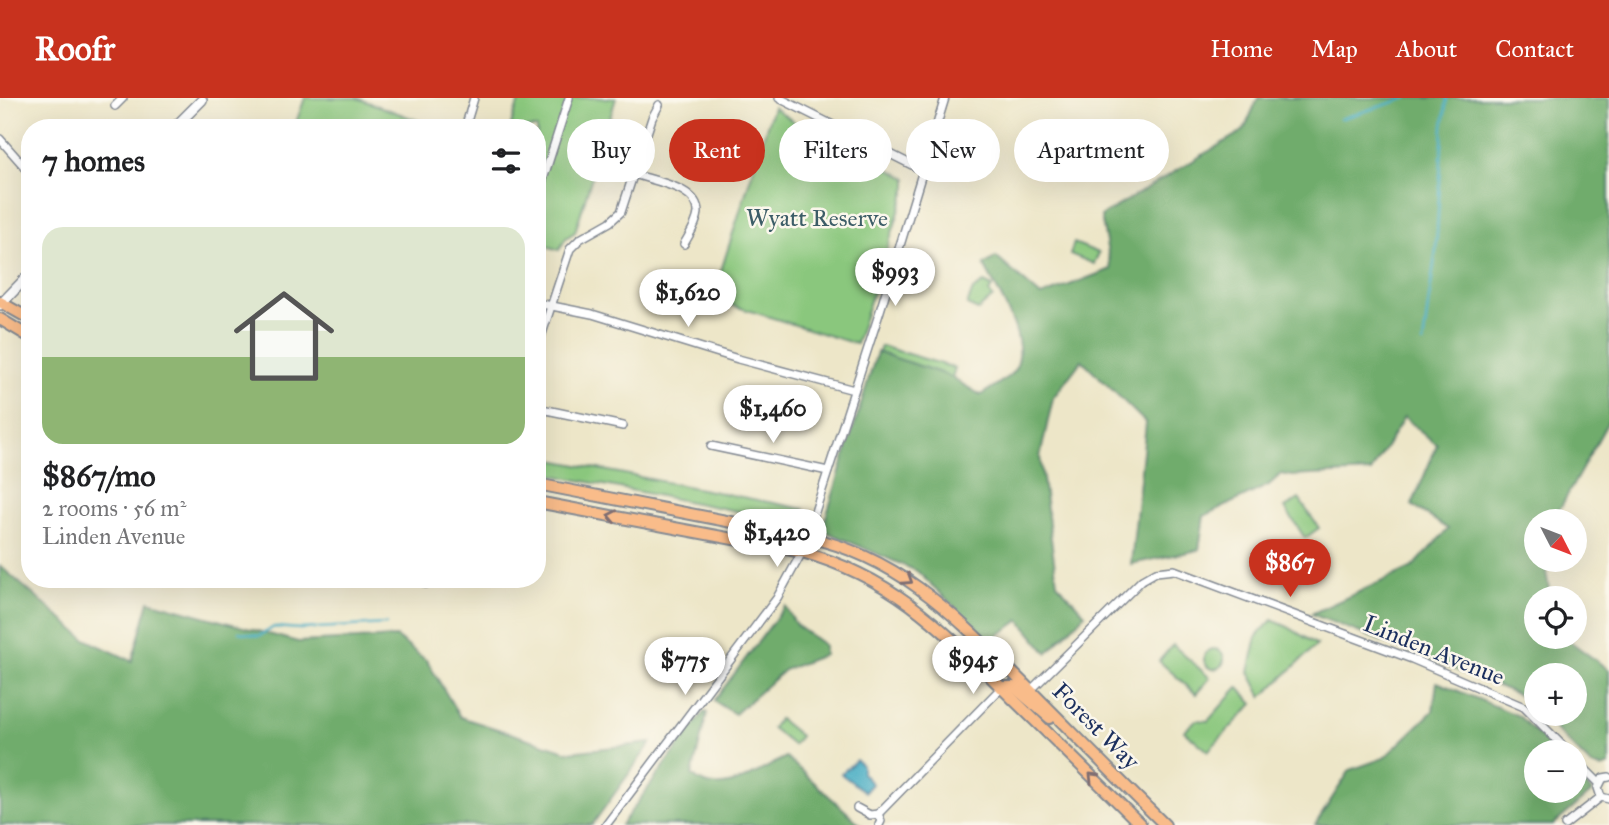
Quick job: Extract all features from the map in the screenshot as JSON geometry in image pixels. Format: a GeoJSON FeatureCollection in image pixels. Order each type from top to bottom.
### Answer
{"type":"FeatureCollection","features":[{"type":"Feature","properties":{"kind":"main road"},"geometry":{"type":"LineString","coordinates":[[1,303],[21,314]]}},
{"type":"Feature","properties":{"kind":"main road"},"geometry":{"type":"LineString","coordinates":[[0,319],[21,332]]}},
{"type":"Feature","properties":{"kind":"main road","name":"Forest Way"},"geometry":{"type":"LineString","coordinates":[[546,486],[808,537],[847,549],[898,574],[930,595],[968,630],[1165,825]]}},
{"type":"Feature","properties":{"kind":"main road","name":"Forest Way"},"geometry":{"type":"LineString","coordinates":[[546,504],[802,552],[857,573],[901,597],[936,623],[1142,825]]}},
{"type":"Feature","properties":{"kind":"main road"},"geometry":{"type":"LineString","coordinates":[[968,630],[976,645],[1001,671],[1004,679],[1002,687],[1014,687],[1054,721],[1067,727]]}},
{"type":"Feature","properties":{"kind":"street"},"geometry":{"type":"LineString","coordinates":[[115,106],[122,98]]}},
{"type":"Feature","properties":{"kind":"street"},"geometry":{"type":"LineString","coordinates":[[468,119],[474,98]]}},
{"type":"Feature","properties":{"kind":"street"},"geometry":{"type":"LineString","coordinates":[[546,170],[569,98]]}},
{"type":"Feature","properties":{"kind":"street"},"geometry":{"type":"LineString","coordinates":[[779,98],[906,162]]}},
{"type":"Feature","properties":{"kind":"street"},"geometry":{"type":"LineString","coordinates":[[796,107],[799,98]]}},
{"type":"Feature","properties":{"kind":"street"},"geometry":{"type":"LineString","coordinates":[[938,119],[945,98]]}},
{"type":"Feature","properties":{"kind":"street"},"geometry":{"type":"LineString","coordinates":[[184,119],[205,99]]}},
{"type":"Feature","properties":{"kind":"street"},"geometry":{"type":"LineString","coordinates":[[652,119],[659,105]]}},
{"type":"Feature","properties":{"kind":"street"},"geometry":{"type":"LineString","coordinates":[[0,139],[21,163]]}},
{"type":"Feature","properties":{"kind":"street"},"geometry":{"type":"LineString","coordinates":[[0,154],[7,148]]}},
{"type":"Feature","properties":{"kind":"street"},"geometry":{"type":"LineString","coordinates":[[655,181],[692,196],[697,206],[698,216],[684,244]]}},
{"type":"Feature","properties":{"kind":"street"},"geometry":{"type":"LineString","coordinates":[[546,322],[570,249],[580,239],[616,218],[624,205],[631,182]]}},
{"type":"Feature","properties":{"kind":"street"},"geometry":{"type":"LineString","coordinates":[[606,825],[777,598],[802,552],[918,182]]}},
{"type":"Feature","properties":{"kind":"street"},"geometry":{"type":"LineString","coordinates":[[1,303],[21,283]]}},
{"type":"Feature","properties":{"kind":"street"},"geometry":{"type":"LineString","coordinates":[[546,304],[592,314],[738,359],[854,390]]}},
{"type":"Feature","properties":{"kind":"street"},"geometry":{"type":"LineString","coordinates":[[546,410],[623,426]]}},
{"type":"Feature","properties":{"kind":"street"},"geometry":{"type":"LineString","coordinates":[[711,446],[828,471]]}},
{"type":"Feature","properties":{"kind":"street","name":"Linden Avenue"},"geometry":{"type":"LineString","coordinates":[[1030,691],[1142,580],[1156,572],[1174,570],[1412,659],[1524,707],[1557,740]]}},
{"type":"Feature","properties":{"kind":"street"},"geometry":{"type":"LineString","coordinates":[[874,814],[1002,687]]}},
{"type":"Feature","properties":{"kind":"street"},"geometry":{"type":"LineString","coordinates":[[1565,825],[1605,798],[1598,788],[1599,783],[1587,771]]}},
{"type":"Feature","properties":{"kind":"street"},"geometry":{"type":"LineString","coordinates":[[1599,783],[1609,777]]}},
{"type":"Feature","properties":{"kind":"street"},"geometry":{"type":"LineString","coordinates":[[856,807],[874,814],[879,825]]}},
{"type":"Feature","properties":{"kind":"green space"},"geometry":{"type":"Polygon","coordinates":[[[305,98],[357,98],[414,119],[297,119],[305,98]]]}},
{"type":"Feature","properties":{"kind":"green space"},"geometry":{"type":"Polygon","coordinates":[[[520,98],[616,98],[610,119],[567,119],[567,182],[590,182],[575,232],[566,238],[559,250],[546,246],[546,119],[513,119],[520,98]]]}},
{"type":"Feature","properties":{"kind":"green space"},"geometry":{"type":"Polygon","coordinates":[[[1258,98],[1609,98],[1609,420],[1560,509],[1524,509],[1524,572],[1546,572],[1548,586],[1524,586],[1524,649],[1580,649],[1609,670],[1609,765],[1602,768],[1592,766],[1587,761],[1587,740],[1566,740],[1552,726],[1587,726],[1587,663],[1524,663],[1524,700],[1517,694],[1311,614],[1413,567],[1448,529],[1412,505],[1437,445],[1404,417],[1371,472],[1292,476],[1281,474],[1269,485],[1204,516],[1199,550],[1131,564],[1146,423],[1082,360],[1053,398],[1040,457],[1057,583],[1085,614],[1047,653],[1020,620],[990,641],[917,571],[822,530],[877,352],[947,375],[981,395],[1013,372],[1018,361],[1019,348],[1011,319],[984,265],[996,257],[1041,296],[1111,269],[1101,216],[1158,182],[1169,182],[1169,175],[1244,130],[1258,98]]]}},
{"type":"Feature","properties":{"kind":"green space","name":"Wyatt Reserve"},"geometry":{"type":"Polygon","coordinates":[[[773,107],[790,119],[779,119],[779,182],[892,182],[892,171],[906,178],[907,187],[856,344],[712,299],[749,182],[765,182],[765,132],[773,107]]]}},
{"type":"Feature","properties":{"kind":"green space"},"geometry":{"type":"Polygon","coordinates":[[[1074,243],[1099,253],[1094,264],[1070,254],[1074,243]]]}},
{"type":"Feature","properties":{"kind":"green space"},"geometry":{"type":"Polygon","coordinates":[[[984,283],[992,287],[989,292],[993,297],[978,310],[967,305],[973,290],[984,283]]]}},
{"type":"Feature","properties":{"kind":"green space"},"geometry":{"type":"Polygon","coordinates":[[[881,346],[955,368],[942,411],[867,389],[881,346]]]}},
{"type":"Feature","properties":{"kind":"green space"},"geometry":{"type":"Polygon","coordinates":[[[546,459],[804,509],[798,523],[546,474],[546,459]]]}},
{"type":"Feature","properties":{"kind":"green space"},"geometry":{"type":"Polygon","coordinates":[[[1299,499],[1319,528],[1305,538],[1285,508],[1299,499]]]}},
{"type":"Feature","properties":{"kind":"green space"},"geometry":{"type":"Polygon","coordinates":[[[0,566],[21,584],[21,588],[26,588],[85,639],[132,661],[149,601],[298,642],[396,637],[427,661],[460,717],[569,752],[651,743],[592,825],[0,825],[0,566]]]}},
{"type":"Feature","properties":{"kind":"green space"},"geometry":{"type":"Polygon","coordinates":[[[785,606],[796,625],[824,645],[824,655],[784,670],[735,714],[714,701],[785,606]]]}},
{"type":"Feature","properties":{"kind":"green space"},"geometry":{"type":"Polygon","coordinates":[[[1272,620],[1317,645],[1262,697],[1249,672],[1257,636],[1272,620]]]}},
{"type":"Feature","properties":{"kind":"green space"},"geometry":{"type":"Polygon","coordinates":[[[1173,645],[1210,678],[1196,694],[1159,661],[1173,645]]]}},
{"type":"Feature","properties":{"kind":"green space"},"geometry":{"type":"Polygon","coordinates":[[[1214,649],[1221,652],[1224,659],[1221,666],[1214,669],[1207,666],[1204,659],[1207,652],[1214,649]]]}},
{"type":"Feature","properties":{"kind":"green space"},"geometry":{"type":"Polygon","coordinates":[[[1437,682],[1519,716],[1524,721],[1524,726],[1529,726],[1543,740],[1524,740],[1524,803],[1579,803],[1553,825],[1393,825],[1388,820],[1381,825],[1315,825],[1350,770],[1384,758],[1433,711],[1437,682]]]}},
{"type":"Feature","properties":{"kind":"green space"},"geometry":{"type":"Polygon","coordinates":[[[1238,687],[1253,704],[1208,751],[1184,731],[1196,720],[1208,721],[1238,687]]]}},
{"type":"Feature","properties":{"kind":"green space"},"geometry":{"type":"Polygon","coordinates":[[[704,712],[707,713],[692,775],[703,782],[727,784],[751,776],[786,757],[861,825],[621,825],[704,712]]]}},
{"type":"Feature","properties":{"kind":"green space"},"geometry":{"type":"Polygon","coordinates":[[[779,719],[800,736],[793,745],[772,728],[779,719]]]}},
{"type":"Feature","properties":{"kind":"water"},"geometry":{"type":"Polygon","coordinates":[[[856,760],[862,765],[862,773],[872,784],[865,792],[841,774],[856,760]]]}},
{"type":"Feature","properties":{"kind":"waterway"},"geometry":{"type":"LineString","coordinates":[[1340,119],[1407,98]]}},
{"type":"Feature","properties":{"kind":"waterway"},"geometry":{"type":"LineString","coordinates":[[1423,343],[1436,249],[1447,98]]}},
{"type":"Feature","properties":{"kind":"waterway"},"geometry":{"type":"LineString","coordinates":[[239,632],[259,636],[274,627],[300,629],[386,624]]}}]}
